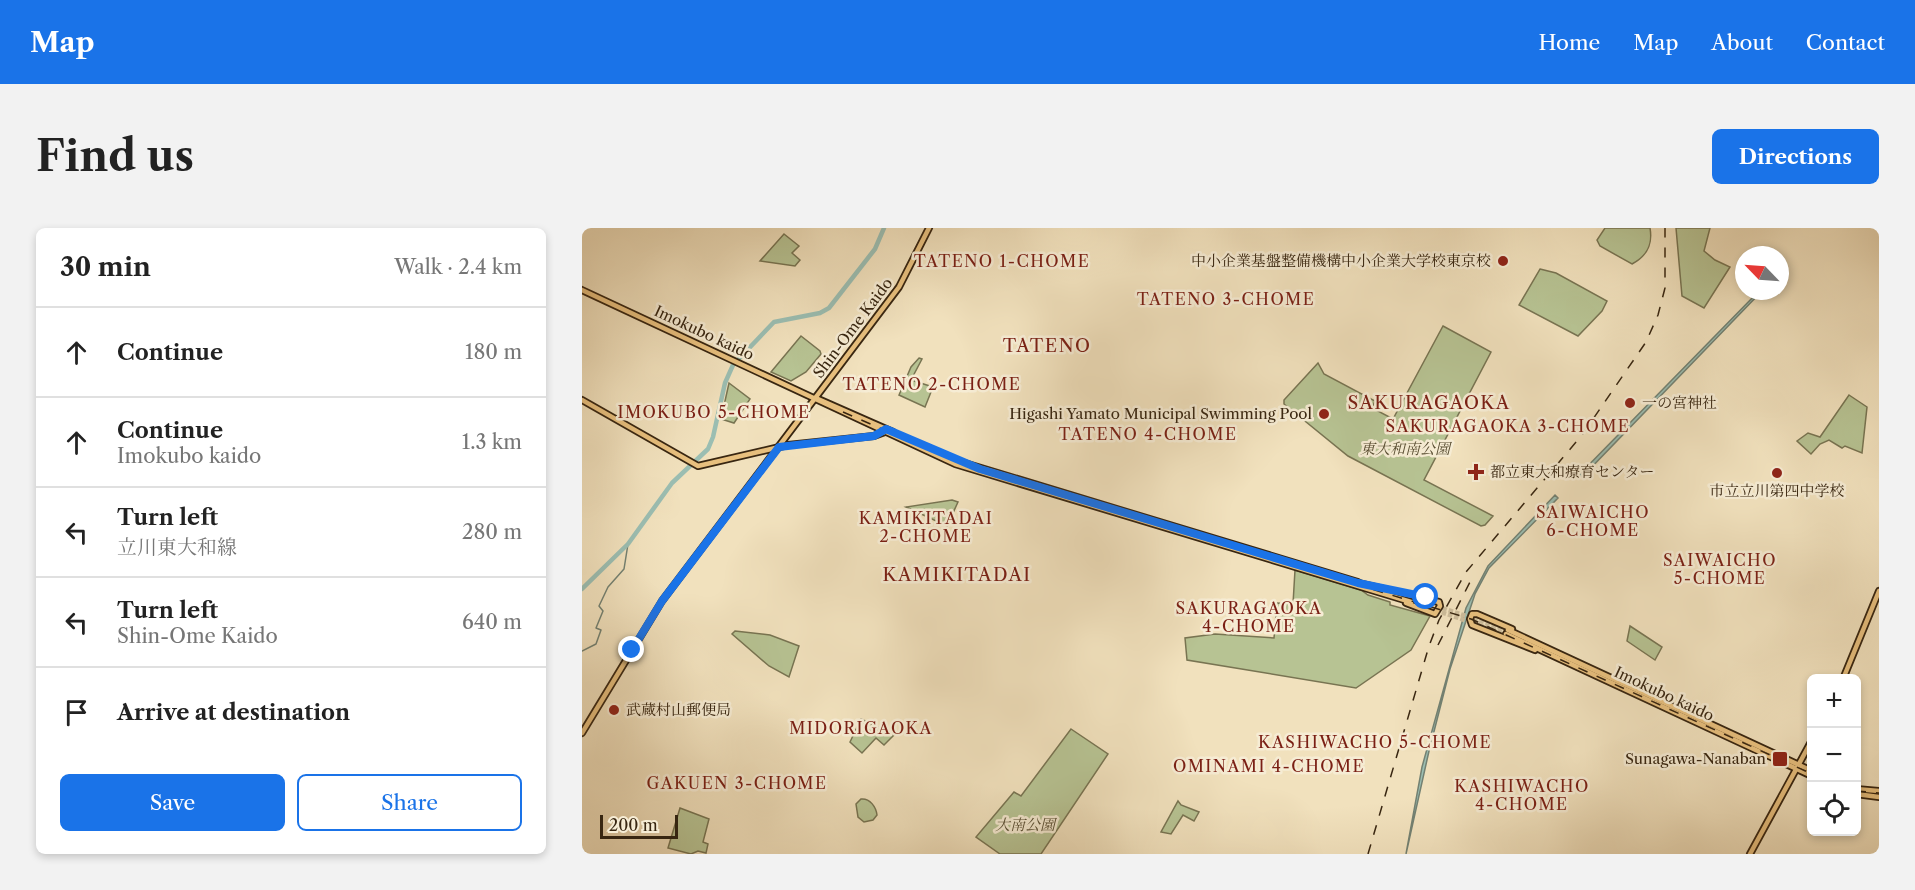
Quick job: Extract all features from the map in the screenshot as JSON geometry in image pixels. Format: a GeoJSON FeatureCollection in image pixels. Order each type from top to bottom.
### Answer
{"type":"FeatureCollection","features":[{"type":"Feature","properties":{"kind":"main road","name":"Shin-Ome Kaido"},"geometry":{"type":"LineString","coordinates":[[582,733],[656,610],[899,287],[929,228]]}},
{"type":"Feature","properties":{"kind":"main road","name":"Imokubo kaido"},"geometry":{"type":"LineString","coordinates":[[582,290],[967,465],[1412,600]]}},
{"type":"Feature","properties":{"kind":"main road"},"geometry":{"type":"LineString","coordinates":[[582,400],[693,464],[789,445],[874,436],[886,430]]}},
{"type":"Feature","properties":{"kind":"main road"},"geometry":{"type":"LineString","coordinates":[[785,438],[789,445]]}},
{"type":"Feature","properties":{"kind":"main road"},"geometry":{"type":"LineString","coordinates":[[1360,585],[1426,597],[1438,602],[1440,606],[1435,614],[1368,592],[1360,585]]}},
{"type":"Feature","properties":{"kind":"main road"},"geometry":{"type":"LineString","coordinates":[[1845,674],[1879,591]]}},
{"type":"Feature","properties":{"kind":"main road"},"geometry":{"type":"LineString","coordinates":[[1478,614],[1497,622],[1562,657],[1472,625],[1470,616],[1478,614]]}},
{"type":"Feature","properties":{"kind":"main road","name":"Imokubo kaido"},"geometry":{"type":"LineString","coordinates":[[1507,632],[1807,773]]}},
{"type":"Feature","properties":{"kind":"main road"},"geometry":{"type":"LineString","coordinates":[[1750,854],[1807,749]]}},
{"type":"Feature","properties":{"kind":"main road","name":"Imokubo kaido"},"geometry":{"type":"LineString","coordinates":[[1797,767],[1807,770]]}},
{"type":"Feature","properties":{"kind":"main road"},"geometry":{"type":"LineString","coordinates":[[1861,790],[1879,792]]}},
{"type":"Feature","properties":{"kind":"main road"},"geometry":{"type":"LineString","coordinates":[[1861,795],[1879,797]]}},
{"type":"Feature","properties":{"kind":"green space"},"geometry":{"type":"Polygon","coordinates":[[[1605,228],[1650,228],[1650,245],[1645,254],[1632,264],[1600,246],[1597,240],[1605,228]]]}},
{"type":"Feature","properties":{"kind":"green space"},"geometry":{"type":"Polygon","coordinates":[[[1676,228],[1710,228],[1704,251],[1715,260],[1730,267],[1704,308],[1682,296],[1676,228]]]}},
{"type":"Feature","properties":{"kind":"green space"},"geometry":{"type":"Polygon","coordinates":[[[784,234],[799,246],[792,253],[800,260],[795,266],[760,261],[784,234]]]}},
{"type":"Feature","properties":{"kind":"green space"},"geometry":{"type":"Polygon","coordinates":[[[1540,269],[1556,273],[1607,301],[1602,311],[1578,336],[1519,305],[1540,269]]]}},
{"type":"Feature","properties":{"kind":"green space","name":"東大和南公園"},"geometry":{"type":"Polygon","coordinates":[[[1443,326],[1491,352],[1424,480],[1493,516],[1481,526],[1348,456],[1284,404],[1284,400],[1318,363],[1324,374],[1375,401],[1372,408],[1393,419],[1443,326]]]}},
{"type":"Feature","properties":{"kind":"green space"},"geometry":{"type":"Polygon","coordinates":[[[801,336],[821,354],[806,372],[791,381],[771,372],[801,336]]]}},
{"type":"Feature","properties":{"kind":"green space"},"geometry":{"type":"Polygon","coordinates":[[[919,358],[922,359],[911,380],[933,387],[925,407],[899,395],[911,367],[919,358]]]}},
{"type":"Feature","properties":{"kind":"green space"},"geometry":{"type":"Polygon","coordinates":[[[729,383],[750,399],[734,423],[721,419],[729,383]]]}},
{"type":"Feature","properties":{"kind":"green space"},"geometry":{"type":"Polygon","coordinates":[[[1849,395],[1867,407],[1862,453],[1845,446],[1842,448],[1829,440],[1820,444],[1811,454],[1797,441],[1808,433],[1820,437],[1849,395]]]}},
{"type":"Feature","properties":{"kind":"green space"},"geometry":{"type":"Polygon","coordinates":[[[952,500],[958,502],[947,526],[906,507],[952,500]]]}},
{"type":"Feature","properties":{"kind":"green space"},"geometry":{"type":"Polygon","coordinates":[[[1295,570],[1361,590],[1368,595],[1390,602],[1390,605],[1430,616],[1411,650],[1356,688],[1187,660],[1185,638],[1215,634],[1274,638],[1277,603],[1293,604],[1295,570]]]}},
{"type":"Feature","properties":{"kind":"green space"},"geometry":{"type":"Polygon","coordinates":[[[1630,626],[1662,647],[1655,660],[1627,641],[1630,626]]]}},
{"type":"Feature","properties":{"kind":"green space"},"geometry":{"type":"Polygon","coordinates":[[[735,631],[770,635],[799,646],[789,677],[769,666],[732,634],[735,631]]]}},
{"type":"Feature","properties":{"kind":"green space"},"geometry":{"type":"Polygon","coordinates":[[[861,719],[894,735],[884,745],[876,738],[862,753],[850,742],[861,719]]]}},
{"type":"Feature","properties":{"kind":"green space","name":"大南公園"},"geometry":{"type":"Polygon","coordinates":[[[1071,729],[1108,754],[1041,854],[1000,854],[976,837],[1014,792],[1021,796],[1071,729]]]}},
{"type":"Feature","properties":{"kind":"green space"},"geometry":{"type":"Polygon","coordinates":[[[861,799],[867,800],[874,806],[877,815],[873,820],[864,822],[858,817],[856,804],[861,799]]]}},
{"type":"Feature","properties":{"kind":"green space"},"geometry":{"type":"Polygon","coordinates":[[[1178,801],[1181,805],[1199,812],[1194,821],[1183,815],[1171,834],[1161,832],[1178,801]]]}},
{"type":"Feature","properties":{"kind":"green space"},"geometry":{"type":"Polygon","coordinates":[[[680,808],[709,819],[703,842],[708,844],[706,853],[698,851],[691,854],[668,848],[680,808]]]}},
{"type":"Feature","properties":{"kind":"water"},"geometry":{"type":"Polygon","coordinates":[[[1750,300],[1753,300],[1583,476],[1576,478],[1750,300]]]}},
{"type":"Feature","properties":{"kind":"water"},"geometry":{"type":"Polygon","coordinates":[[[1555,495],[1558,498],[1489,568],[1475,594],[1450,669],[1406,854],[1422,767],[1466,608],[1488,566],[1555,495]]]}},
{"type":"Feature","properties":{"kind":"waterway"},"geometry":{"type":"LineString","coordinates":[[582,589],[628,544],[672,483],[708,449],[713,437],[725,383],[733,365],[774,322],[820,313],[829,308],[875,249],[884,228]]}},
{"type":"Feature","properties":{"kind":"waterway"},"geometry":{"type":"LineString","coordinates":[[582,651],[596,644],[601,630],[596,628],[603,611],[599,606],[608,587],[624,569],[628,544]]}},
{"type":"Feature","properties":{"kind":"tunnel"},"geometry":{"type":"LineString","coordinates":[[1411,602],[1506,634]]}},
{"type":"Feature","properties":{"kind":"tunnel"},"geometry":{"type":"LineString","coordinates":[[1424,602],[1508,630]]}},
{"type":"Feature","properties":{"kind":"railway"},"geometry":{"type":"LineString","coordinates":[[1368,854],[1429,646],[1439,620],[1466,572],[1582,435],[1646,342],[1658,315],[1665,288],[1665,228]]}},
{"type":"Feature","properties":{"kind":"railway"},"geometry":{"type":"LineString","coordinates":[[843,412],[976,470],[1471,619],[1807,772]]}},
{"type":"Feature","properties":{"kind":"railway"},"geometry":{"type":"LineString","coordinates":[[1438,645],[1472,578]]}},
{"type":"Feature","properties":{"kind":"railway"},"geometry":{"type":"LineString","coordinates":[[1861,791],[1879,793]]}},
{"type":"Feature","properties":{"kind":"place","name":"中小企業基盤整備機構中小企業大学校東京校"},"geometry":{"type":"Point","coordinates":[1503,261]}},
{"type":"Feature","properties":{"kind":"place","name":"一の宮神社"},"geometry":{"type":"Point","coordinates":[1630,403]}},
{"type":"Feature","properties":{"kind":"place","name":"Higashi Yamato Municipal Swimming Pool"},"geometry":{"type":"Point","coordinates":[1324,414]}},
{"type":"Feature","properties":{"kind":"place","name":"都立東大和療育センター"},"geometry":{"type":"Point","coordinates":[1476,472]}},
{"type":"Feature","properties":{"kind":"place","name":"市立立川第四中学校"},"geometry":{"type":"Point","coordinates":[1777,473]}},
{"type":"Feature","properties":{"kind":"place","name":"武蔵村山郵便局"},"geometry":{"type":"Point","coordinates":[614,710]}},
{"type":"Feature","properties":{"kind":"place","name":"Sunagawa-Nanaban"},"geometry":{"type":"Point","coordinates":[1780,759]}},
{"type":"Feature","properties":{"kind":"district","name":"TATENO 1-CHOME"},"geometry":{"type":"Point","coordinates":[1002,261]}},
{"type":"Feature","properties":{"kind":"district","name":"TATENO 3-CHOME"},"geometry":{"type":"Point","coordinates":[1226,299]}},
{"type":"Feature","properties":{"kind":"district","name":"TATENO"},"geometry":{"type":"Point","coordinates":[1047,346]}},
{"type":"Feature","properties":{"kind":"district","name":"TATENO 2-CHOME"},"geometry":{"type":"Point","coordinates":[932,384]}},
{"type":"Feature","properties":{"kind":"district","name":"SAKURAGAOKA"},"geometry":{"type":"Point","coordinates":[1429,403]}},
{"type":"Feature","properties":{"kind":"district","name":"IMOKUBO 5-CHOME"},"geometry":{"type":"Point","coordinates":[714,412]}},
{"type":"Feature","properties":{"kind":"district","name":"SAKURAGAOKA 3-CHOME"},"geometry":{"type":"Point","coordinates":[1508,426]}},
{"type":"Feature","properties":{"kind":"district","name":"TATENO 4-CHOME"},"geometry":{"type":"Point","coordinates":[1148,434]}},
{"type":"Feature","properties":{"kind":"district","name":"SAIWAICHO 6-CHOME"},"geometry":{"type":"Point","coordinates":[1593,521]}},
{"type":"Feature","properties":{"kind":"district","name":"KAMIKITADAI 2-CHOME"},"geometry":{"type":"Point","coordinates":[926,527]}},
{"type":"Feature","properties":{"kind":"district","name":"SAIWAICHO 5-CHOME"},"geometry":{"type":"Point","coordinates":[1720,569]}},
{"type":"Feature","properties":{"kind":"district","name":"KAMIKITADAI"},"geometry":{"type":"Point","coordinates":[957,575]}},
{"type":"Feature","properties":{"kind":"district","name":"SAKURAGAOKA 4-CHOME"},"geometry":{"type":"Point","coordinates":[1249,617]}},
{"type":"Feature","properties":{"kind":"district","name":"MIDORIGAOKA"},"geometry":{"type":"Point","coordinates":[861,728]}},
{"type":"Feature","properties":{"kind":"district","name":"KASHIWACHO 5-CHOME"},"geometry":{"type":"Point","coordinates":[1375,742]}},
{"type":"Feature","properties":{"kind":"district","name":"OMINAMI 4-CHOME"},"geometry":{"type":"Point","coordinates":[1269,766]}},
{"type":"Feature","properties":{"kind":"district","name":"GAKUEN 3-CHOME"},"geometry":{"type":"Point","coordinates":[737,783]}},
{"type":"Feature","properties":{"kind":"district","name":"KASHIWACHO 4-CHOME"},"geometry":{"type":"Point","coordinates":[1522,795]}},
{"type":"Feature","properties":{"kind":"route"},"geometry":{"type":"LineString","coordinates":[[632,650],[662,601],[779,447],[874,436],[885,432],[886,429],[980,469],[1358,583],[1426,597]]}}]}
